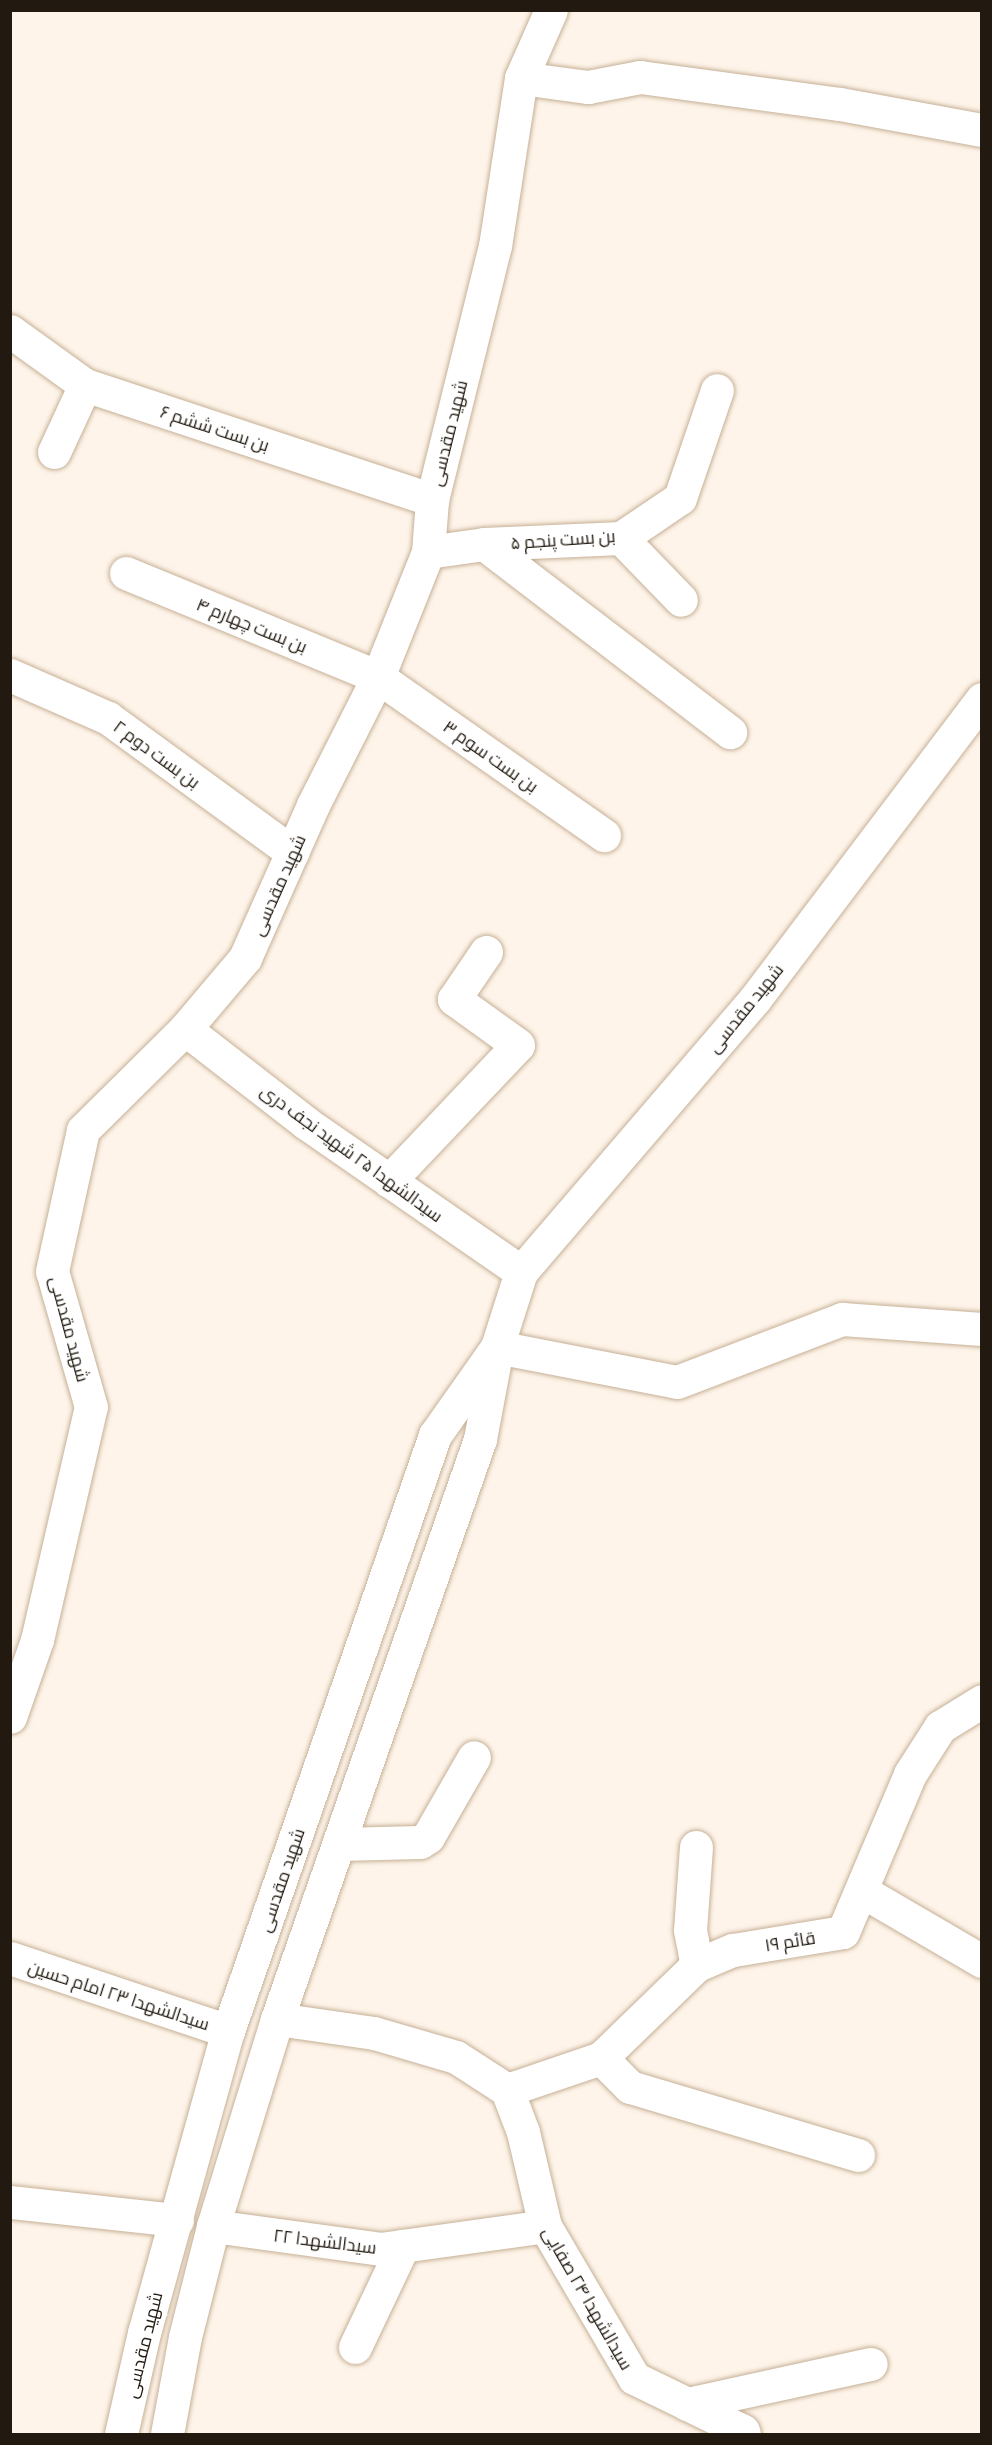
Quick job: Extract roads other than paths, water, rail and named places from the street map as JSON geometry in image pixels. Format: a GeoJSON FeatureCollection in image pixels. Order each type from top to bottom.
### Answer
{"type":"FeatureCollection","features":[{"type":"Feature","properties":{"kind":"street","name":"شهید مقدسی"},"geometry":{"type":"LineString","coordinates":[[10,1716],[37,1640],[91,1407],[52,1271],[83,1130],[185,1029],[245,958],[292,852],[378,677],[428,552],[432,500],[495,246],[520,78],[551,10]]}},
{"type":"Feature","properties":{"kind":"street"},"geometry":{"type":"LineString","coordinates":[[520,78],[588,87],[640,77],[840,104],[981,130]]}},
{"type":"Feature","properties":{"kind":"street","name":"بن بست ششم ۶"},"geometry":{"type":"LineString","coordinates":[[10,331],[85,385],[432,500]]}},
{"type":"Feature","properties":{"kind":"street"},"geometry":{"type":"LineString","coordinates":[[54,452],[85,385]]}},
{"type":"Feature","properties":{"kind":"street","name":"بن بست پنجم ۵"},"geometry":{"type":"LineString","coordinates":[[428,552],[484,544],[621,538],[680,498],[717,390]]}},
{"type":"Feature","properties":{"kind":"street"},"geometry":{"type":"LineString","coordinates":[[621,538],[681,600]]}},
{"type":"Feature","properties":{"kind":"street"},"geometry":{"type":"LineString","coordinates":[[484,544],[730,732]]}},
{"type":"Feature","properties":{"kind":"street","name":"بن بست چهارم ۴"},"geometry":{"type":"LineString","coordinates":[[126,573],[378,677]]}},
{"type":"Feature","properties":{"kind":"street","name":"بن بست دوم ۲"},"geometry":{"type":"LineString","coordinates":[[10,675],[108,718],[292,852]]}},
{"type":"Feature","properties":{"kind":"street","name":"بن بست سوم ۳"},"geometry":{"type":"LineString","coordinates":[[378,677],[604,835]]}},
{"type":"Feature","properties":{"kind":"street","name":"شهید مقدسی"},"geometry":{"type":"LineString","coordinates":[[167,2434],[185,2337],[213,2226],[277,2019],[480,1439],[497,1347],[521,1272],[755,999],[981,699]]}},
{"type":"Feature","properties":{"kind":"street"},"geometry":{"type":"LineString","coordinates":[[389,1181],[518,1045],[454,999],[486,952]]}},
{"type":"Feature","properties":{"kind":"street","name":"سیدالشهدا ۲۵ شهید نجف دری"},"geometry":{"type":"LineString","coordinates":[[185,1029],[306,1123],[521,1272]]}},
{"type":"Feature","properties":{"kind":"street"},"geometry":{"type":"LineString","coordinates":[[497,1347],[677,1382],[842,1319],[981,1329]]}},
{"type":"Feature","properties":{"kind":"street","name":"شهید مقدسی"},"geometry":{"type":"LineString","coordinates":[[121,2434],[144,2333],[228,2031],[435,1435],[497,1347]]}},
{"type":"Feature","properties":{"kind":"street","name":"قائم ۱۹"},"geometry":{"type":"LineString","coordinates":[[507,2090],[601,2058],[697,1965],[733,1950],[843,1932],[910,1773],[940,1727],[981,1701]]}},
{"type":"Feature","properties":{"kind":"street"},"geometry":{"type":"LineString","coordinates":[[339,1844],[420,1842],[428,1837],[474,1757]]}},
{"type":"Feature","properties":{"kind":"street"},"geometry":{"type":"LineString","coordinates":[[696,1847],[690,1930],[697,1965]]}},
{"type":"Feature","properties":{"kind":"street"},"geometry":{"type":"LineString","coordinates":[[862,1891],[981,1961]]}},
{"type":"Feature","properties":{"kind":"street","name":"سیدالشهدا ۲۳ امام حسین"},"geometry":{"type":"LineString","coordinates":[[10,1958],[228,2031]]}},
{"type":"Feature","properties":{"kind":"street"},"geometry":{"type":"LineString","coordinates":[[277,2019],[374,2033],[456,2057],[507,2090]]}},
{"type":"Feature","properties":{"kind":"street"},"geometry":{"type":"LineString","coordinates":[[601,2058],[630,2087],[858,2155]]}},
{"type":"Feature","properties":{"kind":"street","name":"سیدالشهدا ۲۴ صفایی"},"geometry":{"type":"LineString","coordinates":[[507,2090],[523,2132],[545,2226],[634,2378],[743,2431],[744,2434]]}},
{"type":"Feature","properties":{"kind":"street"},"geometry":{"type":"LineString","coordinates":[[10,2202],[177,2220]]}},
{"type":"Feature","properties":{"kind":"street","name":"سیدالشهدا ۲۲"},"geometry":{"type":"LineString","coordinates":[[213,2226],[380,2249],[545,2226]]}},
{"type":"Feature","properties":{"kind":"street"},"geometry":{"type":"LineString","coordinates":[[355,2347],[403,2246]]}},
{"type":"Feature","properties":{"kind":"street"},"geometry":{"type":"LineString","coordinates":[[687,2404],[871,2364]]}}]}
